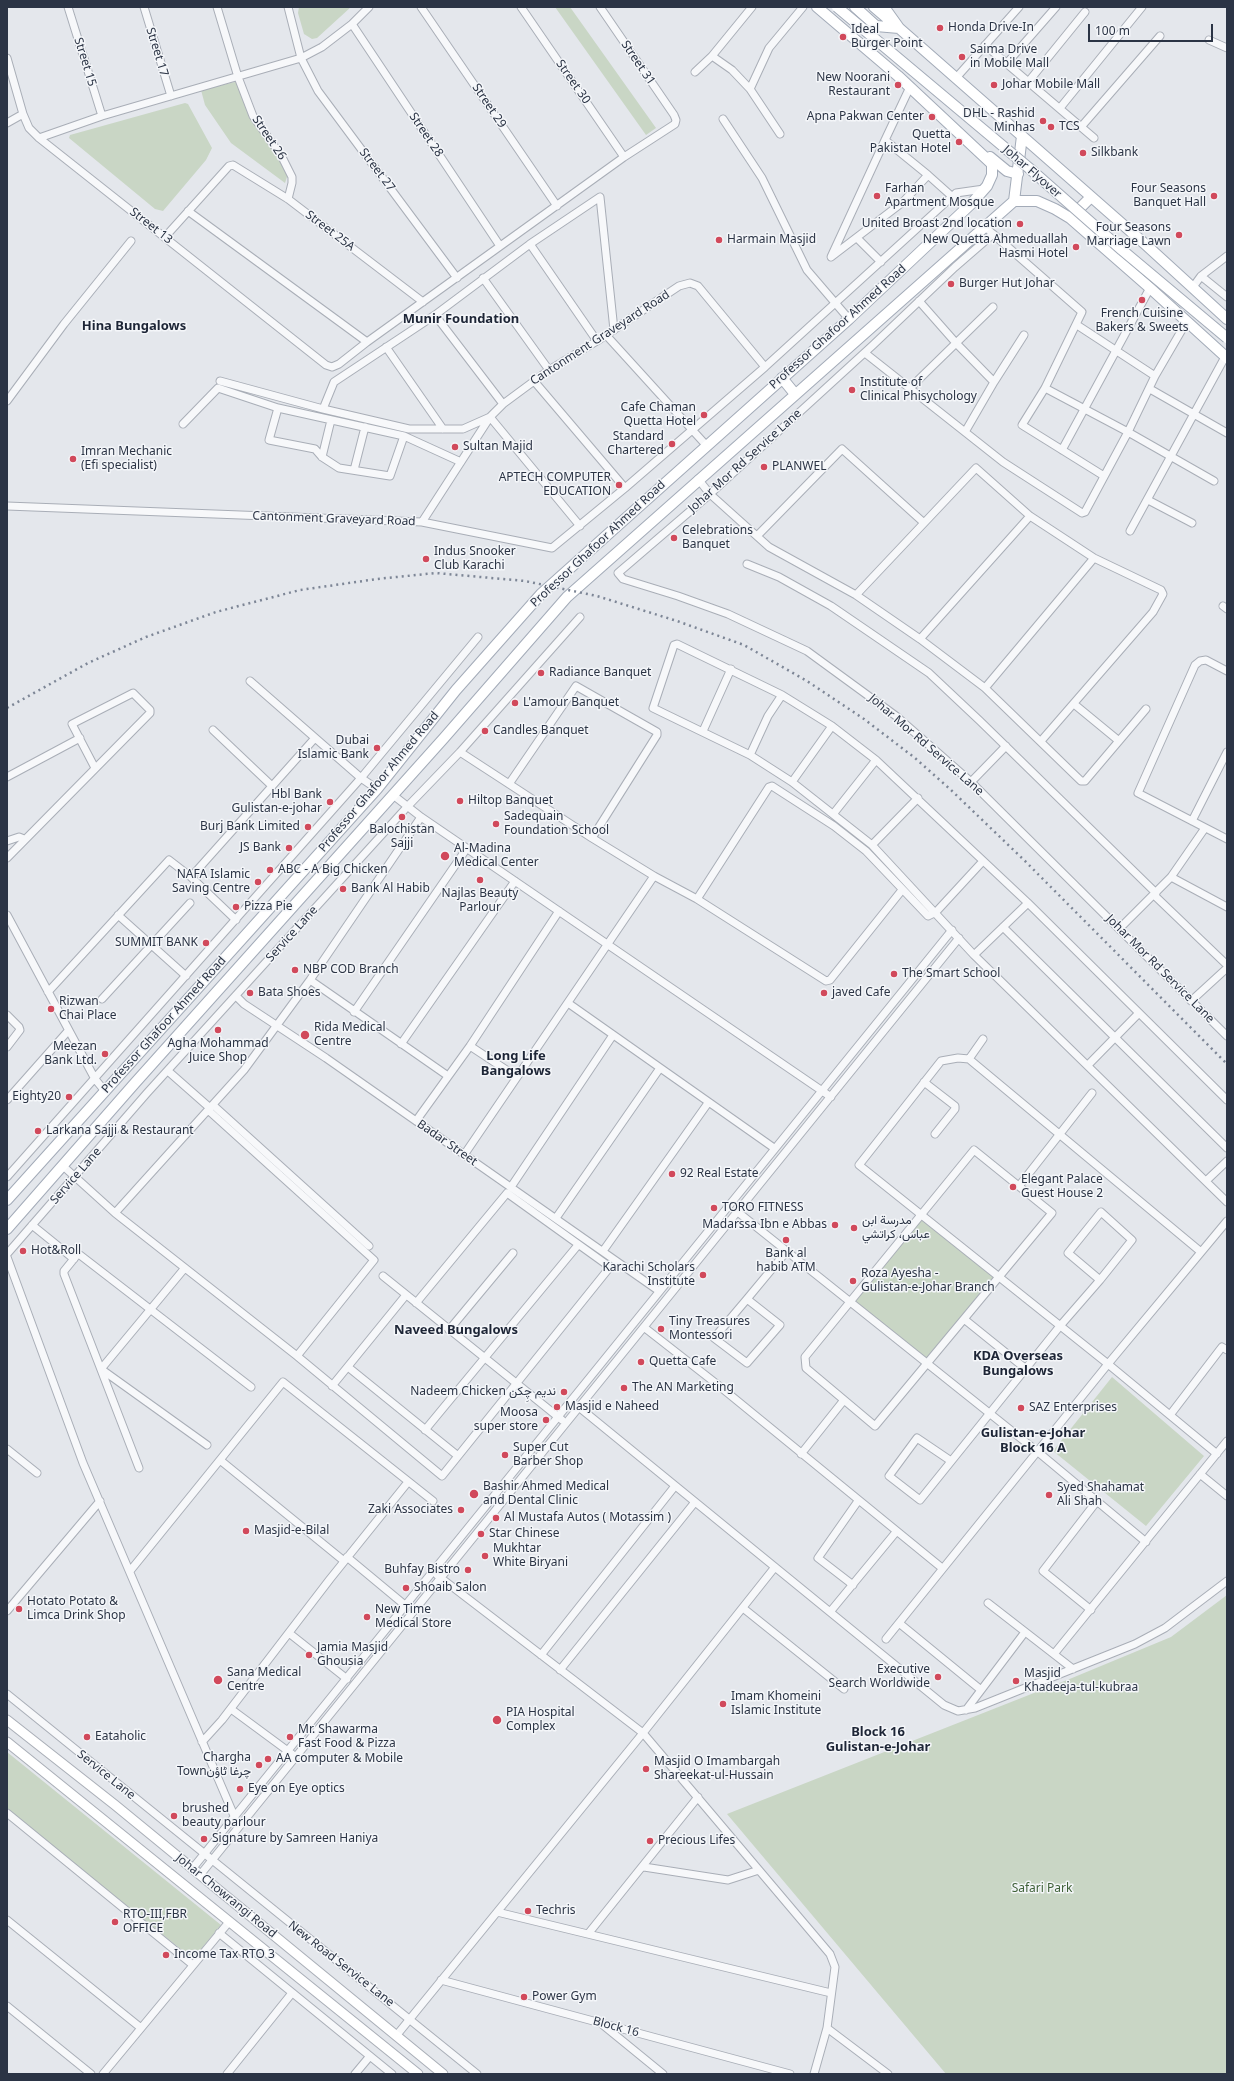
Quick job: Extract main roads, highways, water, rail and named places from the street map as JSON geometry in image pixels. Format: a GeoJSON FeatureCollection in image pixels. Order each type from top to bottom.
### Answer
{"type":"FeatureCollection","features":[{"type":"Feature","properties":{"kind":"main road","name":"Professor Ghafoor Ahmed Road"},"geometry":{"type":"LineString","coordinates":[[7,1200],[104,1090],[377,789],[456,690],[541,594],[706,445],[849,319],[966,209],[984,189],[992,175],[992,164],[910,87],[817,7]]}},
{"type":"Feature","properties":{"kind":"main road","name":"Johar Flyover"},"geometry":{"type":"LineString","coordinates":[[837,7],[1029,168],[1122,250],[1227,338]]}},
{"type":"Feature","properties":{"kind":"main road"},"geometry":{"type":"LineString","coordinates":[[855,7],[876,26],[898,28]]}},
{"type":"Feature","properties":{"kind":"main road"},"geometry":{"type":"LineString","coordinates":[[874,7],[1194,287],[1227,319]]}},
{"type":"Feature","properties":{"kind":"main road"},"geometry":{"type":"LineString","coordinates":[[884,7],[898,28]]}},
{"type":"Feature","properties":{"kind":"main road"},"geometry":{"type":"LineString","coordinates":[[952,126],[1007,171],[1018,174]]}},
{"type":"Feature","properties":{"kind":"main road"},"geometry":{"type":"LineString","coordinates":[[1014,201],[1022,136]]}},
{"type":"Feature","properties":{"kind":"main road"},"geometry":{"type":"LineString","coordinates":[[1070,218],[1091,197]]}},
{"type":"Feature","properties":{"kind":"main road"},"geometry":{"type":"LineString","coordinates":[[7,1229],[567,597],[794,394],[1014,201],[1037,201],[1070,218],[1226,357]]}},
{"type":"Feature","properties":{"kind":"main road"},"geometry":{"type":"LineString","coordinates":[[782,378],[794,394]]}},
{"type":"Feature","properties":{"kind":"main road"},"geometry":{"type":"LineString","coordinates":[[215,969],[226,981]]}},
{"type":"Feature","properties":{"kind":"main road","name":"Johar Chowrangi Road"},"geometry":{"type":"LineString","coordinates":[[7,1720],[200,1875],[443,2074]]}},
{"type":"Feature","properties":{"kind":"main road","name":"Johar Chowrangi Road"},"geometry":{"type":"LineString","coordinates":[[7,1742],[418,2074]]}},
{"type":"Feature","properties":{"kind":"main road"},"geometry":{"type":"LineString","coordinates":[[338,2009],[348,1996]]}},
{"type":"Feature","properties":{"kind":"main road"},"geometry":{"type":"LineString","coordinates":[[354,2022],[365,2010]]}},
{"type":"Feature","properties":{"kind":"railway"},"geometry":{"type":"LineString","coordinates":[[7,708],[88,663],[146,637],[216,612],[300,590],[377,579],[436,573],[525,581],[597,596],[677,621],[744,645],[807,681],[864,719],[915,758],[951,790],[1025,861],[1227,1064]]}},
{"type":"Feature","properties":{"kind":"place","name":"Honda Drive-In"},"geometry":{"type":"Point","coordinates":[940,28]}},
{"type":"Feature","properties":{"kind":"place","name":"Ideal Burger Point"},"geometry":{"type":"Point","coordinates":[843,37]}},
{"type":"Feature","properties":{"kind":"place","name":"Saima Drive in Mobile Mall"},"geometry":{"type":"Point","coordinates":[962,57]}},
{"type":"Feature","properties":{"kind":"place","name":"New Noorani Restaurant"},"geometry":{"type":"Point","coordinates":[898,85]}},
{"type":"Feature","properties":{"kind":"place","name":"Johar Mobile Mall"},"geometry":{"type":"Point","coordinates":[994,85]}},
{"type":"Feature","properties":{"kind":"place","name":"Apna Pakwan Center"},"geometry":{"type":"Point","coordinates":[932,117]}},
{"type":"Feature","properties":{"kind":"place","name":"DHL - Rashid Minhas"},"geometry":{"type":"Point","coordinates":[1043,121]}},
{"type":"Feature","properties":{"kind":"place","name":"TCS"},"geometry":{"type":"Point","coordinates":[1051,127]}},
{"type":"Feature","properties":{"kind":"place","name":"Quetta Pakistan Hotel"},"geometry":{"type":"Point","coordinates":[959,142]}},
{"type":"Feature","properties":{"kind":"place","name":"Silkbank"},"geometry":{"type":"Point","coordinates":[1083,153]}},
{"type":"Feature","properties":{"kind":"place","name":"Farhan Apartment Mosque"},"geometry":{"type":"Point","coordinates":[877,196]}},
{"type":"Feature","properties":{"kind":"place","name":"Four Seasons Banquet Hall"},"geometry":{"type":"Point","coordinates":[1214,196]}},
{"type":"Feature","properties":{"kind":"place","name":"United Broast 2nd location"},"geometry":{"type":"Point","coordinates":[1020,224]}},
{"type":"Feature","properties":{"kind":"place","name":"Four Seasons Marriage Lawn"},"geometry":{"type":"Point","coordinates":[1179,235]}},
{"type":"Feature","properties":{"kind":"place","name":"Harmain Masjid"},"geometry":{"type":"Point","coordinates":[719,240]}},
{"type":"Feature","properties":{"kind":"place","name":"New Quetta Ahmeduallah Hasmi Hotel"},"geometry":{"type":"Point","coordinates":[1076,247]}},
{"type":"Feature","properties":{"kind":"place","name":"Burger Hut Johar"},"geometry":{"type":"Point","coordinates":[951,284]}},
{"type":"Feature","properties":{"kind":"place","name":"French Cuisine Bakers & Sweets"},"geometry":{"type":"Point","coordinates":[1142,300]}},
{"type":"Feature","properties":{"kind":"place","name":"Institute of Clinical Phisychology"},"geometry":{"type":"Point","coordinates":[852,390]}},
{"type":"Feature","properties":{"kind":"place","name":"Cafe Chaman Quetta Hotel"},"geometry":{"type":"Point","coordinates":[704,415]}},
{"type":"Feature","properties":{"kind":"place","name":"Standard Chartered"},"geometry":{"type":"Point","coordinates":[672,444]}},
{"type":"Feature","properties":{"kind":"place","name":"Sultan Majid"},"geometry":{"type":"Point","coordinates":[455,447]}},
{"type":"Feature","properties":{"kind":"place","name":"Imran Mechanic (Efi specialist)"},"geometry":{"type":"Point","coordinates":[73,459]}},
{"type":"Feature","properties":{"kind":"place","name":"PLANWEL"},"geometry":{"type":"Point","coordinates":[764,467]}},
{"type":"Feature","properties":{"kind":"place","name":"APTECH COMPUTER EDUCATION"},"geometry":{"type":"Point","coordinates":[619,485]}},
{"type":"Feature","properties":{"kind":"place","name":"Celebrations Banquet"},"geometry":{"type":"Point","coordinates":[674,538]}},
{"type":"Feature","properties":{"kind":"place","name":"Indus Snooker Club Karachi"},"geometry":{"type":"Point","coordinates":[426,559]}},
{"type":"Feature","properties":{"kind":"place","name":"Radiance Banquet"},"geometry":{"type":"Point","coordinates":[541,673]}},
{"type":"Feature","properties":{"kind":"place","name":"L'amour Banquet"},"geometry":{"type":"Point","coordinates":[515,703]}},
{"type":"Feature","properties":{"kind":"place","name":"Candles Banquet"},"geometry":{"type":"Point","coordinates":[485,731]}},
{"type":"Feature","properties":{"kind":"place","name":"Dubai Islamic Bank"},"geometry":{"type":"Point","coordinates":[377,748]}},
{"type":"Feature","properties":{"kind":"place","name":"Hiltop Banquet"},"geometry":{"type":"Point","coordinates":[460,801]}},
{"type":"Feature","properties":{"kind":"place","name":"Hbl Bank Gulistan-e-johar"},"geometry":{"type":"Point","coordinates":[330,802]}},
{"type":"Feature","properties":{"kind":"place","name":"Balochistan Sajji"},"geometry":{"type":"Point","coordinates":[402,817]}},
{"type":"Feature","properties":{"kind":"place","name":"Sadequain Foundation School"},"geometry":{"type":"Point","coordinates":[496,824]}},
{"type":"Feature","properties":{"kind":"place","name":"Burj Bank Limited"},"geometry":{"type":"Point","coordinates":[308,827]}},
{"type":"Feature","properties":{"kind":"place","name":"JS Bank"},"geometry":{"type":"Point","coordinates":[289,848]}},
{"type":"Feature","properties":{"kind":"place","name":"Al-Madina Medical Center"},"geometry":{"type":"Point","coordinates":[445,856]}},
{"type":"Feature","properties":{"kind":"place","name":"ABC - A Big Chicken"},"geometry":{"type":"Point","coordinates":[270,870]}},
{"type":"Feature","properties":{"kind":"place","name":"Najlas Beauty Parlour"},"geometry":{"type":"Point","coordinates":[480,880]}},
{"type":"Feature","properties":{"kind":"place","name":"NAFA Islamic Saving Centre"},"geometry":{"type":"Point","coordinates":[258,882]}},
{"type":"Feature","properties":{"kind":"place","name":"Bank Al Habib"},"geometry":{"type":"Point","coordinates":[343,889]}},
{"type":"Feature","properties":{"kind":"place","name":"Pizza Pie"},"geometry":{"type":"Point","coordinates":[236,907]}},
{"type":"Feature","properties":{"kind":"place","name":"SUMMIT BANK"},"geometry":{"type":"Point","coordinates":[206,943]}},
{"type":"Feature","properties":{"kind":"place","name":"NBP COD Branch"},"geometry":{"type":"Point","coordinates":[295,970]}},
{"type":"Feature","properties":{"kind":"place","name":"The Smart School"},"geometry":{"type":"Point","coordinates":[894,974]}},
{"type":"Feature","properties":{"kind":"place","name":"Bata Shoes"},"geometry":{"type":"Point","coordinates":[250,993]}},
{"type":"Feature","properties":{"kind":"place","name":"javed Cafe"},"geometry":{"type":"Point","coordinates":[824,993]}},
{"type":"Feature","properties":{"kind":"place","name":"Rizwan Chai Place"},"geometry":{"type":"Point","coordinates":[51,1009]}},
{"type":"Feature","properties":{"kind":"place","name":"Agha Mohammad Juice Shop"},"geometry":{"type":"Point","coordinates":[218,1030]}},
{"type":"Feature","properties":{"kind":"place","name":"Rida Medical Centre"},"geometry":{"type":"Point","coordinates":[305,1035]}},
{"type":"Feature","properties":{"kind":"place","name":"Meezan Bank Ltd."},"geometry":{"type":"Point","coordinates":[105,1054]}},
{"type":"Feature","properties":{"kind":"place","name":"Eighty20"},"geometry":{"type":"Point","coordinates":[69,1097]}},
{"type":"Feature","properties":{"kind":"place","name":"Larkana Sajji & Restaurant"},"geometry":{"type":"Point","coordinates":[38,1131]}},
{"type":"Feature","properties":{"kind":"place","name":"92 Real Estate"},"geometry":{"type":"Point","coordinates":[672,1174]}},
{"type":"Feature","properties":{"kind":"place","name":"Elegant Palace Guest House 2"},"geometry":{"type":"Point","coordinates":[1013,1187]}},
{"type":"Feature","properties":{"kind":"place","name":"TORO FITNESS"},"geometry":{"type":"Point","coordinates":[714,1208]}},
{"type":"Feature","properties":{"kind":"place","name":"Madarssa Ibn e Abbas"},"geometry":{"type":"Point","coordinates":[835,1225]}},
{"type":"Feature","properties":{"kind":"place","name":"مدرسة ابن عباس، كراتشي"},"geometry":{"type":"Point","coordinates":[854,1228]}},
{"type":"Feature","properties":{"kind":"place","name":"Bank al habib ATM"},"geometry":{"type":"Point","coordinates":[786,1240]}},
{"type":"Feature","properties":{"kind":"place","name":"Hot&Roll"},"geometry":{"type":"Point","coordinates":[23,1251]}},
{"type":"Feature","properties":{"kind":"place","name":"Karachi Scholars Institute"},"geometry":{"type":"Point","coordinates":[703,1275]}},
{"type":"Feature","properties":{"kind":"place","name":"Roza Ayesha - Gulistan-e-Johar Branch"},"geometry":{"type":"Point","coordinates":[853,1281]}},
{"type":"Feature","properties":{"kind":"place","name":"Tiny Treasures Montessori"},"geometry":{"type":"Point","coordinates":[661,1329]}},
{"type":"Feature","properties":{"kind":"place","name":"Quetta Cafe"},"geometry":{"type":"Point","coordinates":[641,1362]}},
{"type":"Feature","properties":{"kind":"place","name":"The AN Marketing"},"geometry":{"type":"Point","coordinates":[624,1388]}},
{"type":"Feature","properties":{"kind":"place","name":"Nadeem Chicken ندیم چِکن"},"geometry":{"type":"Point","coordinates":[564,1392]}},
{"type":"Feature","properties":{"kind":"place","name":"Masjid e Naheed"},"geometry":{"type":"Point","coordinates":[557,1407]}},
{"type":"Feature","properties":{"kind":"place","name":"SAZ Enterprises"},"geometry":{"type":"Point","coordinates":[1021,1408]}},
{"type":"Feature","properties":{"kind":"place","name":"Moosa super store"},"geometry":{"type":"Point","coordinates":[546,1420]}},
{"type":"Feature","properties":{"kind":"place","name":"Super Cut Barber Shop"},"geometry":{"type":"Point","coordinates":[505,1455]}},
{"type":"Feature","properties":{"kind":"place","name":"Bashir Ahmed Medical and Dental Clinic"},"geometry":{"type":"Point","coordinates":[474,1494]}},
{"type":"Feature","properties":{"kind":"place","name":"Syed Shahamat Ali Shah"},"geometry":{"type":"Point","coordinates":[1049,1495]}},
{"type":"Feature","properties":{"kind":"place","name":"Zaki Associates"},"geometry":{"type":"Point","coordinates":[461,1510]}},
{"type":"Feature","properties":{"kind":"place","name":"Al Mustafa Autos ( Motassim )"},"geometry":{"type":"Point","coordinates":[496,1518]}},
{"type":"Feature","properties":{"kind":"place","name":"Masjid-e-Bilal"},"geometry":{"type":"Point","coordinates":[246,1531]}},
{"type":"Feature","properties":{"kind":"place","name":"Star Chinese"},"geometry":{"type":"Point","coordinates":[481,1534]}},
{"type":"Feature","properties":{"kind":"place","name":"Mukhtar White Biryani"},"geometry":{"type":"Point","coordinates":[485,1556]}},
{"type":"Feature","properties":{"kind":"place","name":"Buhfay Bistro"},"geometry":{"type":"Point","coordinates":[468,1570]}},
{"type":"Feature","properties":{"kind":"place","name":"Shoaib Salon"},"geometry":{"type":"Point","coordinates":[406,1588]}},
{"type":"Feature","properties":{"kind":"place","name":"Hotato Potato & Limca Drink Shop"},"geometry":{"type":"Point","coordinates":[19,1609]}},
{"type":"Feature","properties":{"kind":"place","name":"New Time Medical Store"},"geometry":{"type":"Point","coordinates":[367,1617]}},
{"type":"Feature","properties":{"kind":"place","name":"Jamia Masjid Ghousia"},"geometry":{"type":"Point","coordinates":[309,1655]}},
{"type":"Feature","properties":{"kind":"place","name":"Executive Search Worldwide"},"geometry":{"type":"Point","coordinates":[938,1677]}},
{"type":"Feature","properties":{"kind":"place","name":"Sana Medical Centre"},"geometry":{"type":"Point","coordinates":[218,1680]}},
{"type":"Feature","properties":{"kind":"place","name":"Masjid Khadeeja-tul-kubraa"},"geometry":{"type":"Point","coordinates":[1016,1681]}},
{"type":"Feature","properties":{"kind":"place","name":"Imam Khomeini Islamic Institute"},"geometry":{"type":"Point","coordinates":[723,1704]}},
{"type":"Feature","properties":{"kind":"place","name":"PIA Hospital Complex"},"geometry":{"type":"Point","coordinates":[497,1720]}},
{"type":"Feature","properties":{"kind":"place","name":"Eataholic"},"geometry":{"type":"Point","coordinates":[87,1737]}},
{"type":"Feature","properties":{"kind":"place","name":"Mr. Shawarma Fast Food & Pizza"},"geometry":{"type":"Point","coordinates":[290,1737]}},
{"type":"Feature","properties":{"kind":"place","name":"AA computer & Mobile"},"geometry":{"type":"Point","coordinates":[268,1759]}},
{"type":"Feature","properties":{"kind":"place","name":"Chargha Townچرغا ٹاؤن"},"geometry":{"type":"Point","coordinates":[259,1765]}},
{"type":"Feature","properties":{"kind":"place","name":"Masjid O Imambargah Shareekat-ul-Hussain"},"geometry":{"type":"Point","coordinates":[646,1769]}},
{"type":"Feature","properties":{"kind":"place","name":"Eye on Eye optics"},"geometry":{"type":"Point","coordinates":[240,1789]}},
{"type":"Feature","properties":{"kind":"place","name":"brushed beauty parlour"},"geometry":{"type":"Point","coordinates":[174,1816]}},
{"type":"Feature","properties":{"kind":"place","name":"Signature by Samreen Haniya"},"geometry":{"type":"Point","coordinates":[204,1839]}},
{"type":"Feature","properties":{"kind":"place","name":"Precious Lifes"},"geometry":{"type":"Point","coordinates":[650,1841]}},
{"type":"Feature","properties":{"kind":"place","name":"Techris"},"geometry":{"type":"Point","coordinates":[528,1911]}},
{"type":"Feature","properties":{"kind":"place","name":"RTO-III,FBR OFFICE"},"geometry":{"type":"Point","coordinates":[115,1922]}},
{"type":"Feature","properties":{"kind":"place","name":"Income Tax RTO 3"},"geometry":{"type":"Point","coordinates":[166,1955]}},
{"type":"Feature","properties":{"kind":"place","name":"Power Gym"},"geometry":{"type":"Point","coordinates":[524,1997]}},
{"type":"Feature","properties":{"kind":"district","name":"Munir Foundation"},"geometry":{"type":"Point","coordinates":[461,319]}},
{"type":"Feature","properties":{"kind":"district","name":"Hina Bungalows"},"geometry":{"type":"Point","coordinates":[134,326]}},
{"type":"Feature","properties":{"kind":"district","name":"Long Life Bangalows"},"geometry":{"type":"Point","coordinates":[516,1064]}},
{"type":"Feature","properties":{"kind":"district","name":"Naveed Bungalows"},"geometry":{"type":"Point","coordinates":[456,1330]}},
{"type":"Feature","properties":{"kind":"district","name":"KDA Overseas Bungalows"},"geometry":{"type":"Point","coordinates":[1018,1364]}},
{"type":"Feature","properties":{"kind":"district","name":"Gulistan-e-Johar Block 16 A"},"geometry":{"type":"Point","coordinates":[1033,1440]}},
{"type":"Feature","properties":{"kind":"district","name":"Block 16 Gulistan-e-Johar"},"geometry":{"type":"Point","coordinates":[878,1740]}},
{"type":"Feature","properties":{"kind":"park label","name":"Safari Park"},"geometry":{"type":"Point","coordinates":[1042,1889]}}]}
